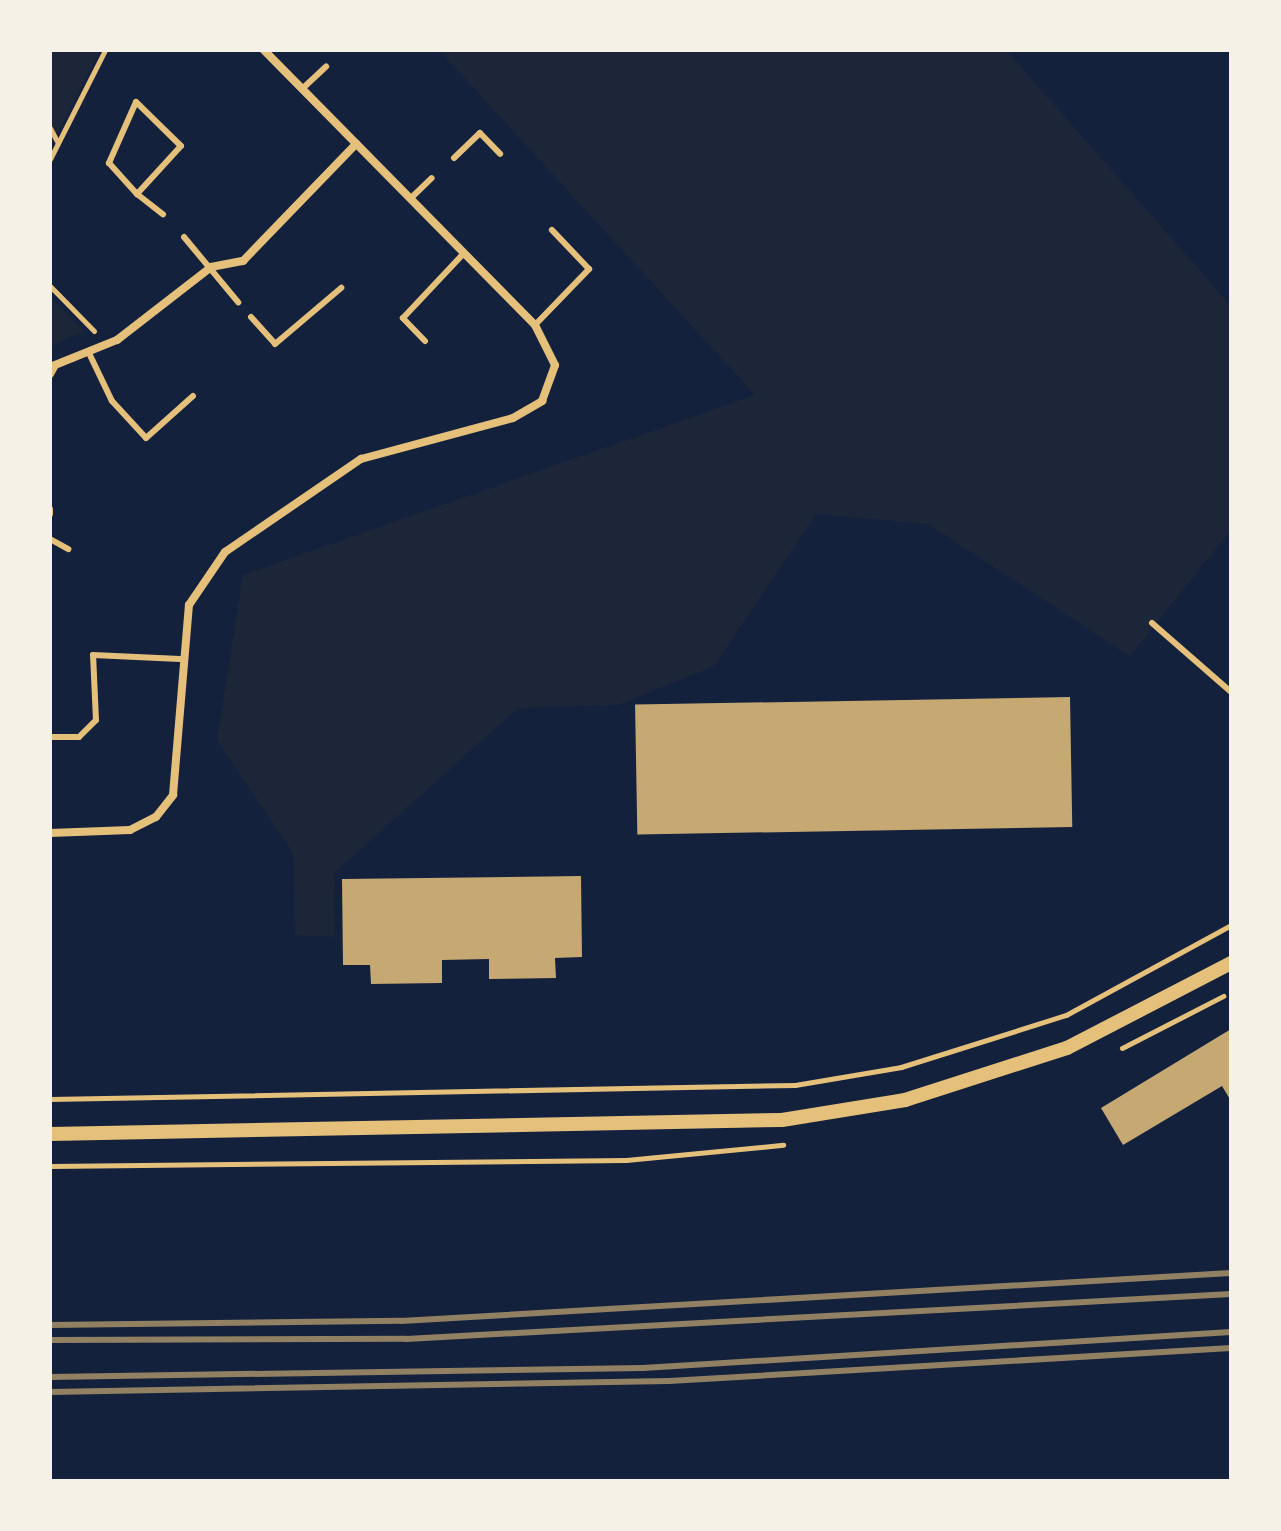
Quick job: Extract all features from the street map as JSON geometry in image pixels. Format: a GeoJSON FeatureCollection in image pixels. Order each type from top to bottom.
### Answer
{"type":"FeatureCollection","features":[{"type":"Feature","properties":{"kind":"street"},"geometry":{"type":"LineString","coordinates":[[50,833],[130,830],[156,817],[173,795],[180,659],[189,605],[225,552],[361,459],[513,418],[542,401],[555,365],[535,325],[264,50]]}},
{"type":"Feature","properties":{"kind":"street"},"geometry":{"type":"LineString","coordinates":[[50,374],[106,343],[211,267],[243,261],[356,144]]}},
{"type":"Feature","properties":{"kind":"street"},"geometry":{"type":"LineString","coordinates":[[50,1134],[782,1120],[905,1100],[1067,1048],[1231,963]]}},
{"type":"Feature","properties":{"kind":"lane"},"geometry":{"type":"LineString","coordinates":[[302,89],[326,67]]}},
{"type":"Feature","properties":{"kind":"lane"},"geometry":{"type":"LineString","coordinates":[[137,194],[181,146],[136,102],[109,163],[137,194],[163,214]]}},
{"type":"Feature","properties":{"kind":"lane"},"geometry":{"type":"LineString","coordinates":[[454,158],[480,133],[500,154]]}},
{"type":"Feature","properties":{"kind":"lane"},"geometry":{"type":"LineString","coordinates":[[410,199],[432,178]]}},
{"type":"Feature","properties":{"kind":"lane"},"geometry":{"type":"LineString","coordinates":[[535,325],[589,269],[552,230]]}},
{"type":"Feature","properties":{"kind":"lane"},"geometry":{"type":"LineString","coordinates":[[184,237],[238,302]]}},
{"type":"Feature","properties":{"kind":"lane"},"geometry":{"type":"LineString","coordinates":[[425,341],[403,318],[464,253]]}},
{"type":"Feature","properties":{"kind":"lane"},"geometry":{"type":"LineString","coordinates":[[251,317],[275,344],[341,288]]}},
{"type":"Feature","properties":{"kind":"lane"},"geometry":{"type":"LineString","coordinates":[[88,351],[112,401],[146,438],[193,396]]}},
{"type":"Feature","properties":{"kind":"lane"},"geometry":{"type":"LineString","coordinates":[[50,539],[68,549]]}},
{"type":"Feature","properties":{"kind":"lane"},"geometry":{"type":"LineString","coordinates":[[1152,623],[1231,692]]}},
{"type":"Feature","properties":{"kind":"lane"},"geometry":{"type":"LineString","coordinates":[[50,737],[79,737],[96,720],[93,655],[180,659]]}},
{"type":"Feature","properties":{"kind":"path"},"geometry":{"type":"LineString","coordinates":[[50,159],[105,50]]}},
{"type":"Feature","properties":{"kind":"path"},"geometry":{"type":"LineString","coordinates":[[50,128],[57,142]]}},
{"type":"Feature","properties":{"kind":"path"},"geometry":{"type":"LineString","coordinates":[[50,286],[106,343]]}},
{"type":"Feature","properties":{"kind":"path"},"geometry":{"type":"LineString","coordinates":[[50,1099],[795,1085],[901,1067],[1066,1015],[1231,925]]}},
{"type":"Feature","properties":{"kind":"shaded area"},"geometry":{"type":"Polygon","coordinates":[[[50,50],[100,50],[50,149],[50,50]]]}},
{"type":"Feature","properties":{"kind":"shaded area"},"geometry":{"type":"Polygon","coordinates":[[[439,50],[1006,50],[1231,306],[1231,530],[1130,656],[928,524],[816,514],[714,666],[619,705],[518,708],[334,873],[335,937],[295,935],[293,853],[217,740],[243,575],[755,395],[439,50]]]}},
{"type":"Feature","properties":{"kind":"shaded area"},"geometry":{"type":"Polygon","coordinates":[[[50,296],[84,331],[50,347],[50,296]]]}},
{"type":"Feature","properties":{"kind":"building"},"geometry":{"type":"Polygon","coordinates":[[[1070,697],[1072,827],[637,835],[635,705],[1070,697]]]}},
{"type":"Feature","properties":{"kind":"building"},"geometry":{"type":"Polygon","coordinates":[[[581,876],[582,957],[555,958],[556,978],[489,979],[489,959],[442,960],[442,983],[371,984],[370,965],[343,965],[342,879],[581,876]]]}},
{"type":"Feature","properties":{"kind":"building"},"geometry":{"type":"Polygon","coordinates":[[[1231,1029],[1231,1101],[1222,1086],[1123,1145],[1101,1108],[1231,1029]]]}},
{"type":"Feature","properties":{"kind":"railway"},"geometry":{"type":"LineString","coordinates":[[50,1325],[401,1321],[1231,1273]]}},
{"type":"Feature","properties":{"kind":"railway"},"geometry":{"type":"LineString","coordinates":[[50,1340],[406,1339],[1231,1294]]}},
{"type":"Feature","properties":{"kind":"railway"},"geometry":{"type":"LineString","coordinates":[[50,1377],[643,1368],[1231,1332]]}},
{"type":"Feature","properties":{"kind":"railway"},"geometry":{"type":"LineString","coordinates":[[50,1392],[669,1381],[1231,1348]]}}]}
